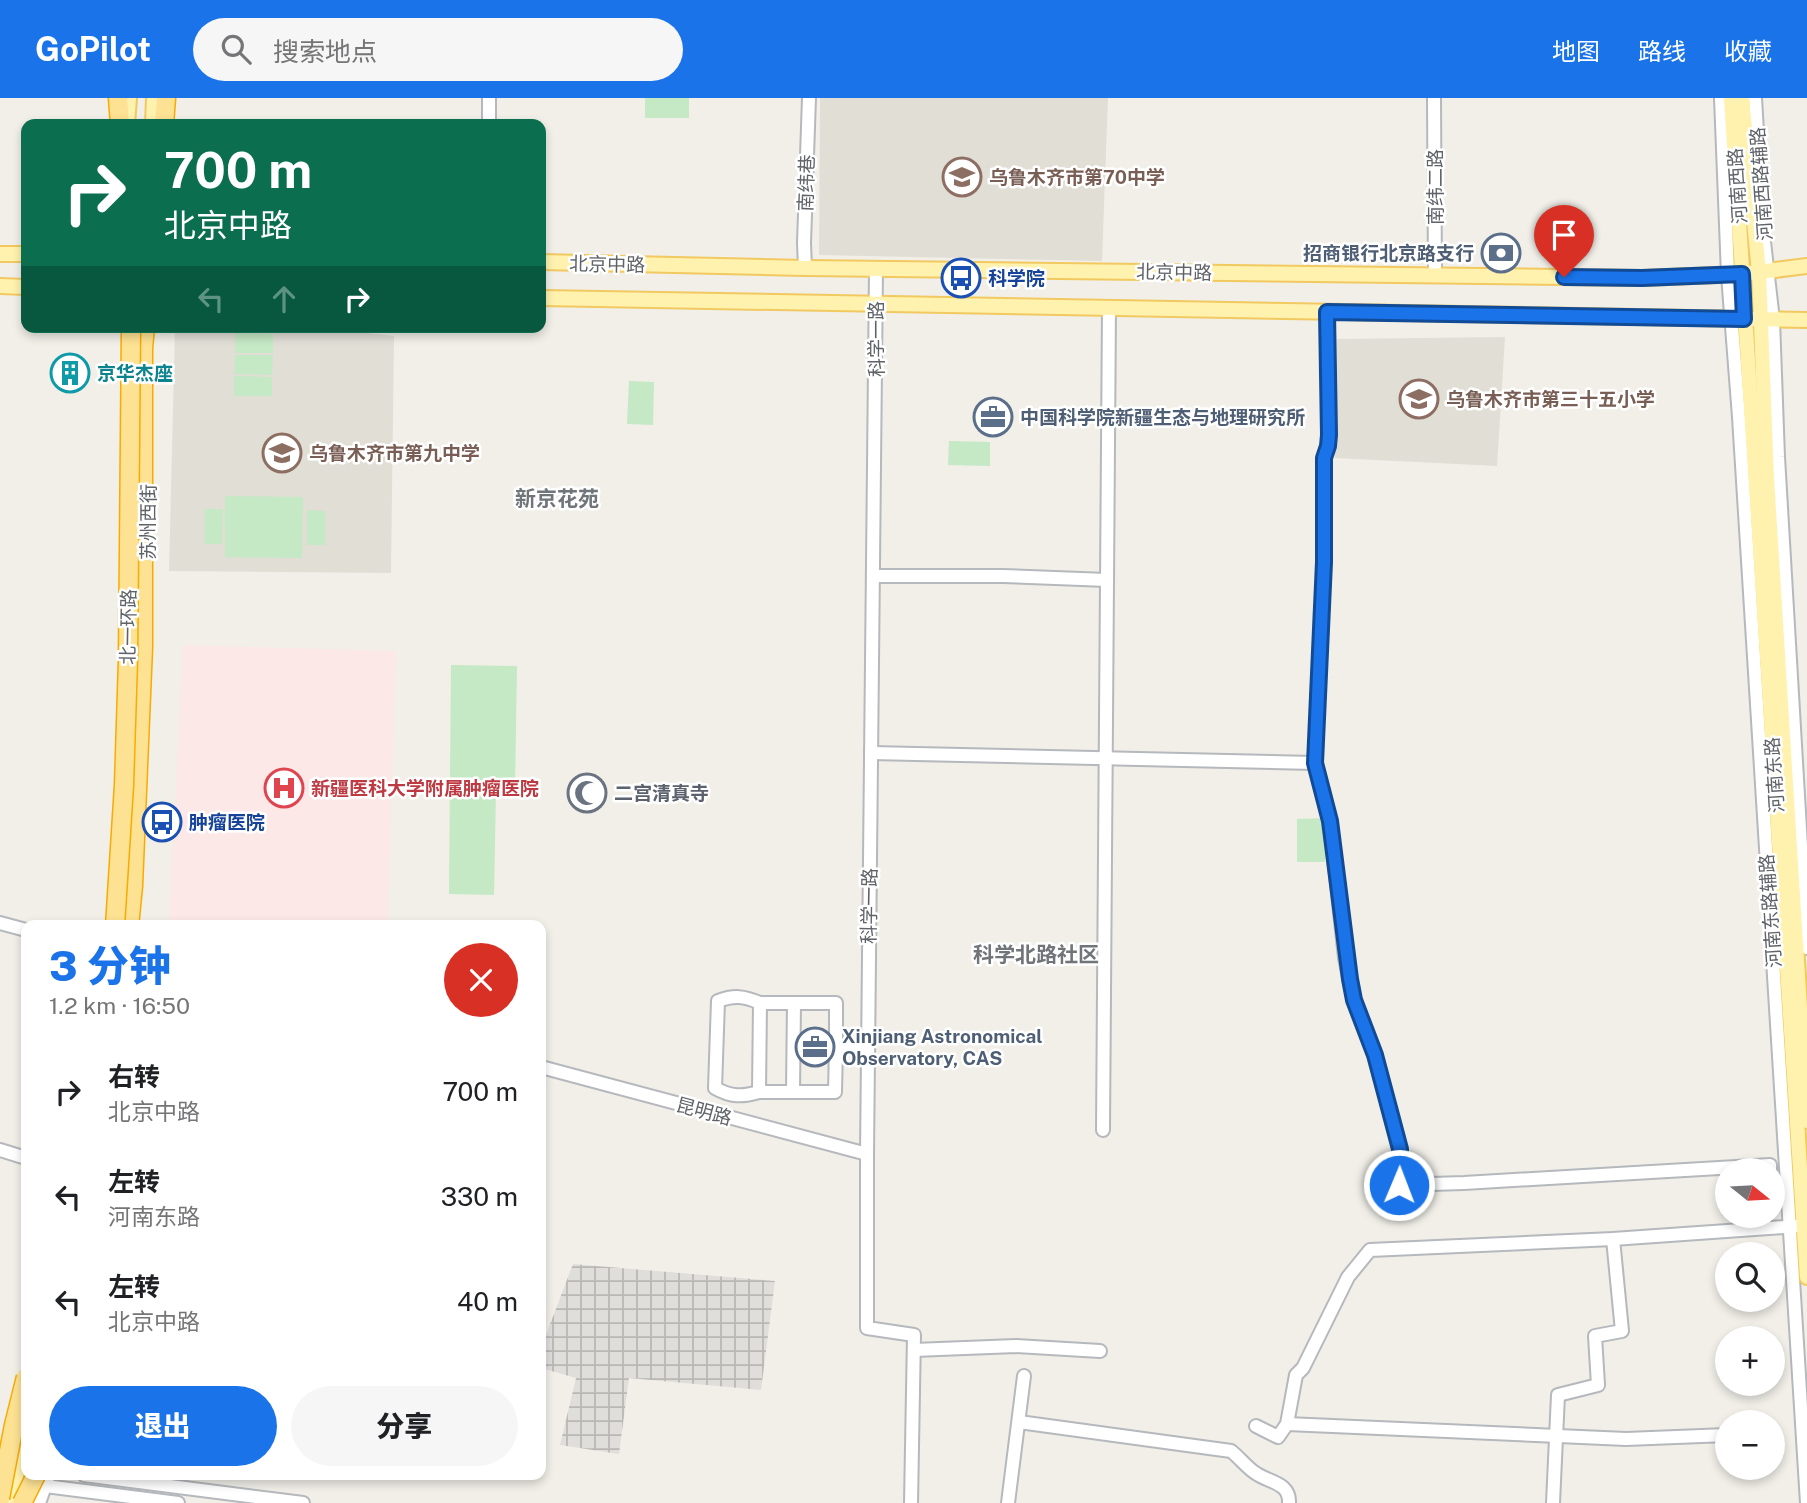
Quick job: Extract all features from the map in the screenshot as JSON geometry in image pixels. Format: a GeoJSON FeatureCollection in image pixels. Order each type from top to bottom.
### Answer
{"type":"FeatureCollection","features":[{"type":"Feature","properties":{"kind":"highway"},"geometry":{"type":"LineString","coordinates":[[118,98],[120,119]]}},
{"type":"Feature","properties":{"kind":"highway"},"geometry":{"type":"LineString","coordinates":[[164,119],[166,98]]}},
{"type":"Feature","properties":{"kind":"highway","name":"北一环路"},"geometry":{"type":"LineString","coordinates":[[115,920],[128,660],[128,333]]}},
{"type":"Feature","properties":{"kind":"highway","name":"北一环路"},"geometry":{"type":"LineString","coordinates":[[130,920],[134,873],[143,647],[144,333]]}},
{"type":"Feature","properties":{"kind":"highway"},"geometry":{"type":"LineString","coordinates":[[0,1498],[21,1397]]}},
{"type":"Feature","properties":{"kind":"highway"},"geometry":{"type":"LineString","coordinates":[[2,1503],[21,1437]]}},
{"type":"Feature","properties":{"kind":"highway"},"geometry":{"type":"LineString","coordinates":[[22,1503],[29,1480]]}},
{"type":"Feature","properties":{"kind":"main road"},"geometry":{"type":"LineString","coordinates":[[126,119],[127,98]]}},
{"type":"Feature","properties":{"kind":"main road"},"geometry":{"type":"LineString","coordinates":[[134,119],[135,98]]}},
{"type":"Feature","properties":{"kind":"main road"},"geometry":{"type":"LineString","coordinates":[[150,98],[150,119]]}},
{"type":"Feature","properties":{"kind":"main road","name":"河南西路"},"geometry":{"type":"LineString","coordinates":[[1731,98],[1735,274]]}},
{"type":"Feature","properties":{"kind":"main road","name":"河南西路"},"geometry":{"type":"LineString","coordinates":[[1742,98],[1763,271]]}},
{"type":"Feature","properties":{"kind":"main road"},"geometry":{"type":"LineString","coordinates":[[0,254],[21,254]]}},
{"type":"Feature","properties":{"kind":"main road","name":"北京中路"},"geometry":{"type":"LineString","coordinates":[[546,262],[805,268],[1642,278],[1735,274],[1807,266]]}},
{"type":"Feature","properties":{"kind":"main road","name":"河南东路"},"geometry":{"type":"LineString","coordinates":[[1763,271],[1767,320],[1768,491],[1799,1029],[1800,1224],[1807,1277]]}},
{"type":"Feature","properties":{"kind":"main road","name":"河南东路"},"geometry":{"type":"LineString","coordinates":[[1735,274],[1807,1121]]}},
{"type":"Feature","properties":{"kind":"main road"},"geometry":{"type":"LineString","coordinates":[[0,286],[21,287]]}},
{"type":"Feature","properties":{"kind":"main road","name":"北京中路"},"geometry":{"type":"LineString","coordinates":[[546,298],[1807,320]]}},
{"type":"Feature","properties":{"kind":"main road","name":"苏州西街"},"geometry":{"type":"LineString","coordinates":[[137,920],[147,695],[145,333]]}},
{"type":"Feature","properties":{"kind":"main road"},"geometry":{"type":"LineString","coordinates":[[9,1503],[27,1480]]}},
{"type":"Feature","properties":{"kind":"main road"},"geometry":{"type":"LineString","coordinates":[[28,1503],[30,1480]]}},
{"type":"Feature","properties":{"kind":"street"},"geometry":{"type":"LineString","coordinates":[[488,119],[489,98]]}},
{"type":"Feature","properties":{"kind":"street","name":"南纬巷"},"geometry":{"type":"LineString","coordinates":[[805,268],[809,98]]}},
{"type":"Feature","properties":{"kind":"street","name":"南纬二路"},"geometry":{"type":"LineString","coordinates":[[1434,98],[1435,275]]}},
{"type":"Feature","properties":{"kind":"street","name":"河南西路辅路"},"geometry":{"type":"LineString","coordinates":[[1721,98],[1735,274]]}},
{"type":"Feature","properties":{"kind":"street","name":"河南西路辅路"},"geometry":{"type":"LineString","coordinates":[[1755,98],[1763,271]]}},
{"type":"Feature","properties":{"kind":"street","name":"科学一路"},"geometry":{"type":"LineString","coordinates":[[876,269],[867,1328],[914,1335],[914,1350]]}},
{"type":"Feature","properties":{"kind":"street"},"geometry":{"type":"LineString","coordinates":[[1103,1130],[1109,308]]}},
{"type":"Feature","properties":{"kind":"street"},"geometry":{"type":"LineString","coordinates":[[1327,312],[1329,435],[1324,458],[1324,562],[1315,763],[1330,821],[1354,1000],[1375,1055],[1400,1149],[1399,1185],[1478,1183],[1715,1168]]}},
{"type":"Feature","properties":{"kind":"street","name":"河南东路辅路"},"geometry":{"type":"LineString","coordinates":[[1737,319],[1742,459],[1800,1224],[1807,1503]]}},
{"type":"Feature","properties":{"kind":"street","name":"河南东路辅路"},"geometry":{"type":"LineString","coordinates":[[1767,320],[1778,457],[1807,948]]}},
{"type":"Feature","properties":{"kind":"street"},"geometry":{"type":"LineString","coordinates":[[873,576],[1107,580]]}},
{"type":"Feature","properties":{"kind":"street"},"geometry":{"type":"LineString","coordinates":[[871,753],[1315,763]]}},
{"type":"Feature","properties":{"kind":"street"},"geometry":{"type":"LineString","coordinates":[[0,923],[21,929]]}},
{"type":"Feature","properties":{"kind":"street"},"geometry":{"type":"LineString","coordinates":[[730,996],[744,996],[760,1003],[836,1003],[835,1092],[759,1092],[745,1097],[727,1096],[715,1088],[718,1001],[730,996]]}},
{"type":"Feature","properties":{"kind":"street"},"geometry":{"type":"LineString","coordinates":[[759,1092],[760,1003]]}},
{"type":"Feature","properties":{"kind":"street"},"geometry":{"type":"LineString","coordinates":[[793,1092],[794,1003]]}},
{"type":"Feature","properties":{"kind":"street"},"geometry":{"type":"LineString","coordinates":[[835,1046],[868,1046]]}},
{"type":"Feature","properties":{"kind":"street","name":"昆明路"},"geometry":{"type":"LineString","coordinates":[[546,1068],[867,1154]]}},
{"type":"Feature","properties":{"kind":"street"},"geometry":{"type":"LineString","coordinates":[[0,1150],[21,1156]]}},
{"type":"Feature","properties":{"kind":"street"},"geometry":{"type":"LineString","coordinates":[[1256,1426],[1278,1437],[1287,1424],[1296,1376],[1303,1368],[1348,1277],[1370,1250],[1613,1239],[1800,1224]]}},
{"type":"Feature","properties":{"kind":"street"},"geometry":{"type":"LineString","coordinates":[[1552,1503],[1558,1395],[1598,1385],[1595,1336],[1622,1331],[1613,1239]]}},
{"type":"Feature","properties":{"kind":"street"},"geometry":{"type":"LineString","coordinates":[[911,1503],[914,1350],[1016,1346],[1100,1351]]}},
{"type":"Feature","properties":{"kind":"street"},"geometry":{"type":"LineString","coordinates":[[1008,1503],[1024,1376]]}},
{"type":"Feature","properties":{"kind":"street"},"geometry":{"type":"LineString","coordinates":[[1019,1422],[1231,1451],[1257,1474],[1283,1486],[1289,1503]]}},
{"type":"Feature","properties":{"kind":"street"},"geometry":{"type":"LineString","coordinates":[[1287,1424],[1626,1439],[1715,1435]]}},
{"type":"Feature","properties":{"kind":"street"},"geometry":{"type":"LineString","coordinates":[[0,1452],[21,1468]]}},
{"type":"Feature","properties":{"kind":"street"},"geometry":{"type":"LineString","coordinates":[[32,1480],[39,1503]]}},
{"type":"Feature","properties":{"kind":"street"},"geometry":{"type":"LineString","coordinates":[[57,1480],[178,1503]]}},
{"type":"Feature","properties":{"kind":"street"},"geometry":{"type":"LineString","coordinates":[[123,1480],[303,1503]]}},
{"type":"Feature","properties":{"kind":"shaded area","name":"乌鲁木齐市第70中学"},"geometry":{"type":"Polygon","coordinates":[[[820,98],[1108,98],[1102,261],[819,255],[820,98]]]}},
{"type":"Feature","properties":{"kind":"shaded area","name":"乌鲁木齐市第九中学"},"geometry":{"type":"Polygon","coordinates":[[[175,333],[367,333],[394,336],[391,573],[169,571],[175,333]]]}},
{"type":"Feature","properties":{"kind":"shaded area","name":"乌鲁木齐市第三十五小学"},"geometry":{"type":"Polygon","coordinates":[[[1505,337],[1497,466],[1335,458],[1337,339],[1505,337]]]}},
{"type":"Feature","properties":{"kind":"shaded area","name":"新疆医科大学附属肿瘤医院"},"geometry":{"type":"Polygon","coordinates":[[[183,645],[396,651],[387,920],[169,920],[183,645]]]}},
{"type":"Feature","properties":{"kind":"shaded area"},"geometry":{"type":"Polygon","coordinates":[[[573,1264],[775,1281],[761,1390],[629,1378],[619,1454],[560,1445],[576,1378],[546,1369],[546,1335],[573,1264]]]}},
{"type":"Feature","properties":{"kind":"green space"},"geometry":{"type":"Polygon","coordinates":[[[645,98],[689,98],[689,118],[645,118],[645,98]]]}},
{"type":"Feature","properties":{"kind":"green space"},"geometry":{"type":"Polygon","coordinates":[[[235,333],[273,334],[273,353],[235,353],[235,333]]]}},
{"type":"Feature","properties":{"kind":"green space"},"geometry":{"type":"Polygon","coordinates":[[[235,355],[273,355],[272,375],[234,374],[235,355]]]}},
{"type":"Feature","properties":{"kind":"green space"},"geometry":{"type":"Polygon","coordinates":[[[234,376],[272,377],[272,396],[234,396],[234,376]]]}},
{"type":"Feature","properties":{"kind":"green space"},"geometry":{"type":"Polygon","coordinates":[[[629,381],[654,382],[653,425],[627,424],[629,381]]]}},
{"type":"Feature","properties":{"kind":"green space"},"geometry":{"type":"Polygon","coordinates":[[[949,441],[990,442],[990,466],[948,465],[949,441]]]}},
{"type":"Feature","properties":{"kind":"green space"},"geometry":{"type":"Polygon","coordinates":[[[225,496],[303,497],[302,558],[225,557],[225,496]]]}},
{"type":"Feature","properties":{"kind":"green space"},"geometry":{"type":"Polygon","coordinates":[[[205,509],[223,509],[222,544],[205,544],[205,509]]]}},
{"type":"Feature","properties":{"kind":"green space"},"geometry":{"type":"Polygon","coordinates":[[[307,510],[325,511],[325,545],[307,545],[307,510]]]}},
{"type":"Feature","properties":{"kind":"green space"},"geometry":{"type":"Polygon","coordinates":[[[451,665],[517,666],[515,790],[496,790],[494,895],[449,894],[451,665]]]}},
{"type":"Feature","properties":{"kind":"green space"},"geometry":{"type":"Polygon","coordinates":[[[1325,818],[1325,862],[1297,862],[1297,819],[1325,818]]]}},
{"type":"Feature","properties":{"kind":"place","name":"乌鲁木齐市第70中学"},"geometry":{"type":"Point","coordinates":[962,177]}},
{"type":"Feature","properties":{"kind":"place","name":"招商银行北京路支行"},"geometry":{"type":"Point","coordinates":[1501,253]}},
{"type":"Feature","properties":{"kind":"place","name":"科学院"},"geometry":{"type":"Point","coordinates":[961,278]}},
{"type":"Feature","properties":{"kind":"place","name":"京华杰座"},"geometry":{"type":"Point","coordinates":[70,373]}},
{"type":"Feature","properties":{"kind":"place","name":"乌鲁木齐市第三十五小学"},"geometry":{"type":"Point","coordinates":[1419,399]}},
{"type":"Feature","properties":{"kind":"place","name":"中国科学院新疆生态与地理研究所"},"geometry":{"type":"Point","coordinates":[993,417]}},
{"type":"Feature","properties":{"kind":"place","name":"乌鲁木齐市第九中学"},"geometry":{"type":"Point","coordinates":[282,453]}},
{"type":"Feature","properties":{"kind":"place","name":"新疆医科大学附属肿瘤医院"},"geometry":{"type":"Point","coordinates":[284,788]}},
{"type":"Feature","properties":{"kind":"place","name":"二宫清真寺"},"geometry":{"type":"Point","coordinates":[587,793]}},
{"type":"Feature","properties":{"kind":"place","name":"肿瘤医院"},"geometry":{"type":"Point","coordinates":[162,822]}},
{"type":"Feature","properties":{"kind":"place","name":"Xinjiang Astronomical Observatory, CAS"},"geometry":{"type":"Point","coordinates":[815,1047]}},
{"type":"Feature","properties":{"kind":"district","name":"新京花苑"},"geometry":{"type":"Point","coordinates":[557,498]}},
{"type":"Feature","properties":{"kind":"district","name":"科学北路社区"},"geometry":{"type":"Point","coordinates":[1036,954]}},
{"type":"Feature","properties":{"kind":"route"},"geometry":{"type":"LineString","coordinates":[[1399,1185],[1400,1149],[1375,1055],[1354,1000],[1345,958],[1330,821],[1315,763],[1324,562],[1324,458],[1329,435],[1327,312],[1744,319],[1742,274],[1642,278],[1564,277]]}}]}
